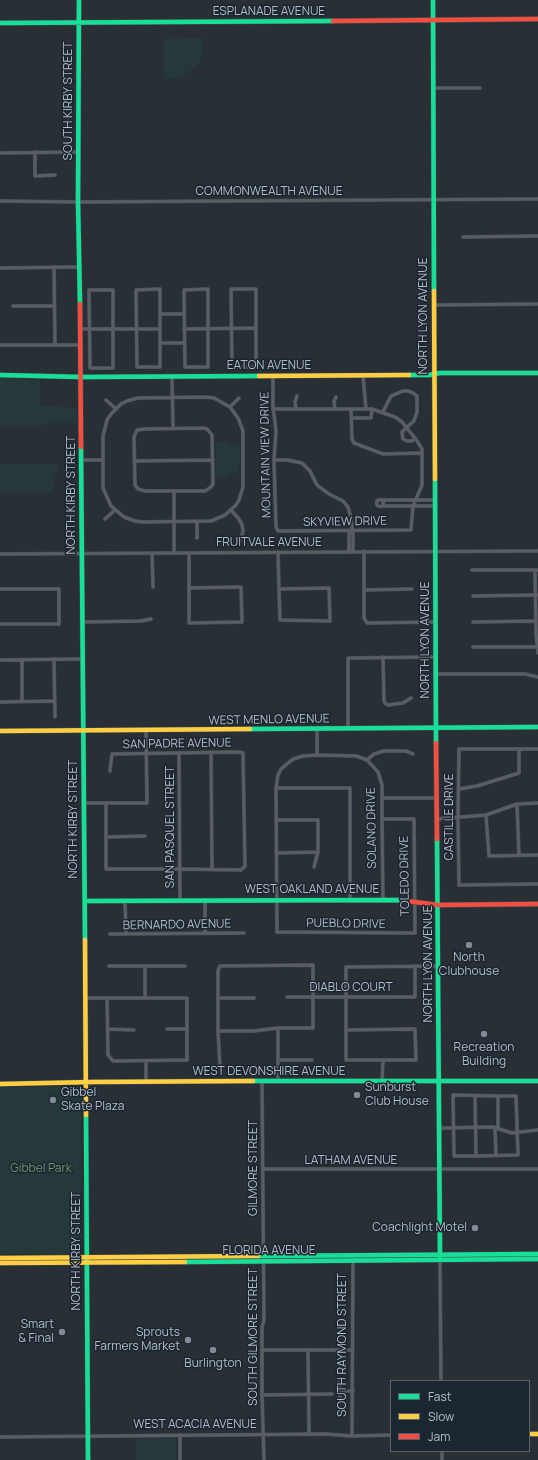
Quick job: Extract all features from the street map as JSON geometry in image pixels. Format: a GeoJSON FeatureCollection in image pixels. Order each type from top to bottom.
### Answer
{"type":"FeatureCollection","features":[{"type":"Feature","properties":{"kind":"street","name":"SOUTH KIRBY STREET"},"geometry":{"type":"LineString","coordinates":[[78,202],[79,0]]}},
{"type":"Feature","properties":{"kind":"street","name":"NORTH LYON AVENUE"},"geometry":{"type":"LineString","coordinates":[[433,0],[435,622],[439,966],[440,1257]]}},
{"type":"Feature","properties":{"kind":"street","name":"ESPLANADE AVENUE"},"geometry":{"type":"LineString","coordinates":[[0,23],[538,19]]}},
{"type":"Feature","properties":{"kind":"street"},"geometry":{"type":"LineString","coordinates":[[433,88],[480,88]]}},
{"type":"Feature","properties":{"kind":"street"},"geometry":{"type":"LineString","coordinates":[[35,152],[35,176],[55,175]]}},
{"type":"Feature","properties":{"kind":"street"},"geometry":{"type":"LineString","coordinates":[[0,153],[79,152]]}},
{"type":"Feature","properties":{"kind":"street","name":"COMMONWEALTH AVENUE"},"geometry":{"type":"LineString","coordinates":[[0,201],[78,202],[538,199]]}},
{"type":"Feature","properties":{"kind":"street","name":"NORTH KIRBY STREET"},"geometry":{"type":"LineString","coordinates":[[78,202],[81,329],[88,1460]]}},
{"type":"Feature","properties":{"kind":"street"},"geometry":{"type":"LineString","coordinates":[[463,236],[538,236]]}},
{"type":"Feature","properties":{"kind":"street"},"geometry":{"type":"LineString","coordinates":[[54,267],[55,345]]}},
{"type":"Feature","properties":{"kind":"street"},"geometry":{"type":"LineString","coordinates":[[0,268],[80,267]]}},
{"type":"Feature","properties":{"kind":"street"},"geometry":{"type":"LineString","coordinates":[[208,289],[208,329],[208,367],[185,367],[184,290],[208,289]]}},
{"type":"Feature","properties":{"kind":"street"},"geometry":{"type":"LineString","coordinates":[[231,289],[256,289],[256,328],[256,367],[232,367],[231,289]]}},
{"type":"Feature","properties":{"kind":"street"},"geometry":{"type":"LineString","coordinates":[[89,290],[113,290],[113,329],[114,368],[90,368],[89,290]]}},
{"type":"Feature","properties":{"kind":"street"},"geometry":{"type":"LineString","coordinates":[[136,290],[160,290],[160,314],[160,368],[137,368],[136,290]]}},
{"type":"Feature","properties":{"kind":"street"},"geometry":{"type":"LineString","coordinates":[[434,305],[538,304]]}},
{"type":"Feature","properties":{"kind":"street"},"geometry":{"type":"LineString","coordinates":[[13,306],[55,306]]}},
{"type":"Feature","properties":{"kind":"street"},"geometry":{"type":"LineString","coordinates":[[160,314],[184,314]]}},
{"type":"Feature","properties":{"kind":"street"},"geometry":{"type":"LineString","coordinates":[[184,329],[256,328]]}},
{"type":"Feature","properties":{"kind":"street"},"geometry":{"type":"LineString","coordinates":[[81,329],[160,329]]}},
{"type":"Feature","properties":{"kind":"street"},"geometry":{"type":"LineString","coordinates":[[160,343],[184,343]]}},
{"type":"Feature","properties":{"kind":"street"},"geometry":{"type":"LineString","coordinates":[[0,345],[81,345]]}},
{"type":"Feature","properties":{"kind":"street","name":"EATON AVENUE"},"geometry":{"type":"LineString","coordinates":[[0,375],[81,377],[364,376],[434,375],[440,373],[538,373]]}},
{"type":"Feature","properties":{"kind":"street"},"geometry":{"type":"LineString","coordinates":[[172,376],[174,428]]}},
{"type":"Feature","properties":{"kind":"street","name":"MOUNTAIN VIEW DRIVE"},"geometry":{"type":"LineString","coordinates":[[273,376],[273,409],[276,431],[274,460],[276,527],[279,532]]}},
{"type":"Feature","properties":{"kind":"street"},"geometry":{"type":"LineString","coordinates":[[364,376],[362,382],[364,385],[366,409]]}},
{"type":"Feature","properties":{"kind":"street"},"geometry":{"type":"LineString","coordinates":[[383,412],[391,396],[403,391],[413,393],[417,396],[416,417],[402,432],[403,439],[407,441],[415,438]]}},
{"type":"Feature","properties":{"kind":"street"},"geometry":{"type":"LineString","coordinates":[[296,409],[295,402],[297,396]]}},
{"type":"Feature","properties":{"kind":"street"},"geometry":{"type":"LineString","coordinates":[[335,409],[334,401],[336,397]]}},
{"type":"Feature","properties":{"kind":"street"},"geometry":{"type":"LineString","coordinates":[[138,398],[214,398],[230,408],[238,418],[243,431],[244,439],[243,487],[239,500],[231,510],[225,515],[211,521],[135,521],[124,517],[115,510],[107,499],[103,488],[102,460],[105,426],[115,408],[127,401],[138,398]]}},
{"type":"Feature","properties":{"kind":"street"},"geometry":{"type":"LineString","coordinates":[[230,408],[238,398]]}},
{"type":"Feature","properties":{"kind":"street"},"geometry":{"type":"LineString","coordinates":[[106,400],[115,408]]}},
{"type":"Feature","properties":{"kind":"street"},"geometry":{"type":"LineString","coordinates":[[273,409],[372,409],[395,417],[407,427],[422,449],[422,484],[414,500],[413,506]]}},
{"type":"Feature","properties":{"kind":"street"},"geometry":{"type":"LineString","coordinates":[[351,409],[352,439],[354,443],[382,454],[422,453]]}},
{"type":"Feature","properties":{"kind":"street"},"geometry":{"type":"LineString","coordinates":[[352,418],[371,418],[372,409]]}},
{"type":"Feature","properties":{"kind":"street"},"geometry":{"type":"LineString","coordinates":[[174,428],[203,428],[211,432],[213,484],[205,491],[145,491],[138,489],[135,486],[134,460],[134,437],[137,430],[174,428]]}},
{"type":"Feature","properties":{"kind":"street"},"geometry":{"type":"LineString","coordinates":[[82,460],[102,460]]}},
{"type":"Feature","properties":{"kind":"street"},"geometry":{"type":"LineString","coordinates":[[134,460],[213,460]]}},
{"type":"Feature","properties":{"kind":"street"},"geometry":{"type":"LineString","coordinates":[[274,460],[287,460],[302,464],[310,471],[317,485],[329,494],[343,501],[348,507],[350,514],[352,531],[349,534],[351,551]]}},
{"type":"Feature","properties":{"kind":"street"},"geometry":{"type":"LineString","coordinates":[[174,491],[174,553]]}},
{"type":"Feature","properties":{"kind":"street"},"geometry":{"type":"LineString","coordinates":[[435,500],[378,500],[376,503],[378,506],[435,506]]}},
{"type":"Feature","properties":{"kind":"street"},"geometry":{"type":"LineString","coordinates":[[381,500],[384,503],[382,506]]}},
{"type":"Feature","properties":{"kind":"street"},"geometry":{"type":"LineString","coordinates":[[422,500],[422,506]]}},
{"type":"Feature","properties":{"kind":"street","name":"SKYVIEW DRIVE"},"geometry":{"type":"LineString","coordinates":[[279,532],[411,530],[413,506]]}},
{"type":"Feature","properties":{"kind":"street"},"geometry":{"type":"LineString","coordinates":[[105,519],[115,510]]}},
{"type":"Feature","properties":{"kind":"street"},"geometry":{"type":"LineString","coordinates":[[231,510],[242,525],[243,536],[241,540]]}},
{"type":"Feature","properties":{"kind":"street"},"geometry":{"type":"LineString","coordinates":[[197,538],[198,521]]}},
{"type":"Feature","properties":{"kind":"street"},"geometry":{"type":"LineString","coordinates":[[364,551],[364,618],[367,622],[435,622]]}},
{"type":"Feature","properties":{"kind":"street","name":"FRUITVALE AVENUE"},"geometry":{"type":"LineString","coordinates":[[0,554],[538,551]]}},
{"type":"Feature","properties":{"kind":"street"},"geometry":{"type":"LineString","coordinates":[[189,552],[189,588],[189,623],[242,622],[241,587],[189,588]]}},
{"type":"Feature","properties":{"kind":"street"},"geometry":{"type":"LineString","coordinates":[[278,552],[279,589],[280,620],[330,621],[329,588],[279,589]]}},
{"type":"Feature","properties":{"kind":"street"},"geometry":{"type":"LineString","coordinates":[[152,553],[153,586]]}},
{"type":"Feature","properties":{"kind":"street"},"geometry":{"type":"LineString","coordinates":[[472,570],[537,570],[536,621],[538,653]]}},
{"type":"Feature","properties":{"kind":"street"},"geometry":{"type":"LineString","coordinates":[[0,589],[59,589],[59,624],[0,624]]}},
{"type":"Feature","properties":{"kind":"street"},"geometry":{"type":"LineString","coordinates":[[364,590],[412,589]]}},
{"type":"Feature","properties":{"kind":"street"},"geometry":{"type":"LineString","coordinates":[[473,596],[537,595]]}},
{"type":"Feature","properties":{"kind":"street"},"geometry":{"type":"LineString","coordinates":[[83,622],[141,621],[151,619]]}},
{"type":"Feature","properties":{"kind":"street"},"geometry":{"type":"LineString","coordinates":[[473,622],[536,621]]}},
{"type":"Feature","properties":{"kind":"street"},"geometry":{"type":"LineString","coordinates":[[473,647],[537,647]]}},
{"type":"Feature","properties":{"kind":"street"},"geometry":{"type":"LineString","coordinates":[[348,729],[348,658],[436,657]]}},
{"type":"Feature","properties":{"kind":"street"},"geometry":{"type":"LineString","coordinates":[[383,658],[385,703],[388,705],[403,703],[411,698]]}},
{"type":"Feature","properties":{"kind":"street"},"geometry":{"type":"LineString","coordinates":[[0,660],[83,659]]}},
{"type":"Feature","properties":{"kind":"street"},"geometry":{"type":"LineString","coordinates":[[22,660],[22,701]]}},
{"type":"Feature","properties":{"kind":"street"},"geometry":{"type":"LineString","coordinates":[[54,660],[55,717]]}},
{"type":"Feature","properties":{"kind":"street"},"geometry":{"type":"LineString","coordinates":[[436,674],[525,674],[538,677]]}},
{"type":"Feature","properties":{"kind":"street"},"geometry":{"type":"LineString","coordinates":[[0,702],[54,701]]}},
{"type":"Feature","properties":{"kind":"street","name":"WEST MENLO AVENUE"},"geometry":{"type":"LineString","coordinates":[[0,731],[538,727]]}},
{"type":"Feature","properties":{"kind":"street"},"geometry":{"type":"LineString","coordinates":[[317,729],[317,755]]}},
{"type":"Feature","properties":{"kind":"street"},"geometry":{"type":"LineString","coordinates":[[84,803],[147,803],[146,731]]}},
{"type":"Feature","properties":{"kind":"street","name":"CASTILLE DRIVE"},"geometry":{"type":"LineString","coordinates":[[519,749],[458,749],[458,885],[538,884]]}},
{"type":"Feature","properties":{"kind":"street"},"geometry":{"type":"LineString","coordinates":[[459,789],[478,786],[519,773],[519,749],[538,749]]}},
{"type":"Feature","properties":{"kind":"street"},"geometry":{"type":"LineString","coordinates":[[276,900],[276,788],[278,775],[281,769],[293,758],[303,756],[356,756],[367,760],[374,754],[384,751],[406,751],[413,754]]}},
{"type":"Feature","properties":{"kind":"street"},"geometry":{"type":"LineString","coordinates":[[106,803],[106,869],[212,869],[211,752]]}},
{"type":"Feature","properties":{"kind":"street","name":"SAN PADRE AVENUE"},"geometry":{"type":"LineString","coordinates":[[110,771],[112,754],[211,752],[243,753],[245,866],[241,870],[212,869]]}},
{"type":"Feature","properties":{"kind":"street","name":"SAN PASQUEL STREET"},"geometry":{"type":"LineString","coordinates":[[179,753],[180,901]]}},
{"type":"Feature","properties":{"kind":"street","name":"SOLANO DRIVE"},"geometry":{"type":"LineString","coordinates":[[367,760],[378,772],[382,785],[383,900]]}},
{"type":"Feature","properties":{"kind":"street"},"geometry":{"type":"LineString","coordinates":[[276,788],[350,788],[350,900]]}},
{"type":"Feature","properties":{"kind":"street"},"geometry":{"type":"LineString","coordinates":[[382,798],[437,798]]}},
{"type":"Feature","properties":{"kind":"street"},"geometry":{"type":"LineString","coordinates":[[437,819],[486,815],[517,804],[538,803]]}},
{"type":"Feature","properties":{"kind":"street"},"geometry":{"type":"LineString","coordinates":[[517,804],[518,855]]}},
{"type":"Feature","properties":{"kind":"street"},"geometry":{"type":"LineString","coordinates":[[486,815],[489,856],[538,855]]}},
{"type":"Feature","properties":{"kind":"street","name":"TOLEDO DRIVE"},"geometry":{"type":"LineString","coordinates":[[382,819],[414,819],[415,934]]}},
{"type":"Feature","properties":{"kind":"street"},"geometry":{"type":"LineString","coordinates":[[276,820],[318,820],[318,852],[314,867]]}},
{"type":"Feature","properties":{"kind":"street"},"geometry":{"type":"LineString","coordinates":[[106,837],[145,836]]}},
{"type":"Feature","properties":{"kind":"street"},"geometry":{"type":"LineString","coordinates":[[276,852],[318,852]]}},
{"type":"Feature","properties":{"kind":"street"},"geometry":{"type":"LineString","coordinates":[[205,900],[205,933]]}},
{"type":"Feature","properties":{"kind":"street","name":"PUEBLO DRIVE"},"geometry":{"type":"LineString","coordinates":[[276,900],[277,932],[415,934]]}},
{"type":"Feature","properties":{"kind":"street","name":"WEST OAKLAND AVENUE"},"geometry":{"type":"LineString","coordinates":[[85,901],[398,900],[438,905],[538,904]]}},
{"type":"Feature","properties":{"kind":"street"},"geometry":{"type":"LineString","coordinates":[[125,901],[126,934]]}},
{"type":"Feature","properties":{"kind":"street","name":"BERNARDO AVENUE"},"geometry":{"type":"LineString","coordinates":[[110,934],[244,933]]}},
{"type":"Feature","properties":{"kind":"street"},"geometry":{"type":"LineString","coordinates":[[109,966],[185,966]]}},
{"type":"Feature","properties":{"kind":"street"},"geometry":{"type":"LineString","coordinates":[[145,966],[145,998]]}},
{"type":"Feature","properties":{"kind":"street"},"geometry":{"type":"LineString","coordinates":[[218,1031],[313,1028],[313,966],[220,966],[218,971],[218,1031],[220,1068]]}},
{"type":"Feature","properties":{"kind":"street"},"geometry":{"type":"LineString","coordinates":[[346,1030],[415,1029],[416,1060],[346,1060],[346,1030],[346,997],[346,966],[439,966]]}},
{"type":"Feature","properties":{"kind":"street","name":"DIABLO COURT"},"geometry":{"type":"LineString","coordinates":[[287,997],[415,997],[415,966]]}},
{"type":"Feature","properties":{"kind":"street"},"geometry":{"type":"LineString","coordinates":[[85,998],[107,998],[187,998],[187,1060],[113,1061],[108,1055],[107,998]]}},
{"type":"Feature","properties":{"kind":"street"},"geometry":{"type":"LineString","coordinates":[[218,998],[254,998]]}},
{"type":"Feature","properties":{"kind":"street"},"geometry":{"type":"LineString","coordinates":[[278,1028],[278,1081]]}},
{"type":"Feature","properties":{"kind":"street"},"geometry":{"type":"LineString","coordinates":[[108,1029],[134,1030]]}},
{"type":"Feature","properties":{"kind":"street"},"geometry":{"type":"LineString","coordinates":[[167,1029],[187,1029]]}},
{"type":"Feature","properties":{"kind":"street"},"geometry":{"type":"LineString","coordinates":[[278,1060],[312,1060]]}},
{"type":"Feature","properties":{"kind":"street"},"geometry":{"type":"LineString","coordinates":[[382,1082],[383,1060]]}},
{"type":"Feature","properties":{"kind":"street"},"geometry":{"type":"LineString","coordinates":[[146,1061],[146,1082]]}},
{"type":"Feature","properties":{"kind":"street","name":"WEST DEVONSHIRE AVENUE"},"geometry":{"type":"LineString","coordinates":[[0,1084],[86,1082],[382,1082],[538,1080]]}},
{"type":"Feature","properties":{"kind":"street","name":"GILMORE STREET"},"geometry":{"type":"LineString","coordinates":[[262,1081],[263,1261]]}},
{"type":"Feature","properties":{"kind":"street"},"geometry":{"type":"LineString","coordinates":[[454,1095],[475,1096],[516,1096],[518,1155],[454,1156],[454,1095]]}},
{"type":"Feature","properties":{"kind":"street"},"geometry":{"type":"LineString","coordinates":[[475,1096],[476,1156]]}},
{"type":"Feature","properties":{"kind":"street"},"geometry":{"type":"LineString","coordinates":[[496,1155],[498,1096]]}},
{"type":"Feature","properties":{"kind":"street"},"geometry":{"type":"LineString","coordinates":[[439,1128],[497,1129],[512,1133],[538,1130]]}},
{"type":"Feature","properties":{"kind":"street","name":"LATHAM AVENUE"},"geometry":{"type":"LineString","coordinates":[[263,1169],[538,1169]]}},
{"type":"Feature","properties":{"kind":"street"},"geometry":{"type":"LineString","coordinates":[[128,1262],[138,1260],[160,1260],[167,1256]]}},
{"type":"Feature","properties":{"kind":"street","name":"FLORIDA AVENUE"},"geometry":{"type":"LineString","coordinates":[[0,1263],[167,1256],[353,1258]]}},
{"type":"Feature","properties":{"kind":"street"},"geometry":{"type":"LineString","coordinates":[[162,1262],[172,1258],[199,1258],[205,1256]]}},
{"type":"Feature","properties":{"kind":"street"},"geometry":{"type":"LineString","coordinates":[[440,1257],[441,1380]]}},
{"type":"Feature","properties":{"kind":"street","name":"FLORIDA AVENUE"},"geometry":{"type":"LineString","coordinates":[[440,1257],[512,1260],[538,1257]]}},
{"type":"Feature","properties":{"kind":"street","name":"FLORIDA AVENUE"},"geometry":{"type":"LineString","coordinates":[[0,1258],[162,1262],[353,1258],[538,1257]]}},
{"type":"Feature","properties":{"kind":"street","name":"SOUTH RAYMOND STREET"},"geometry":{"type":"LineString","coordinates":[[352,1436],[353,1258]]}},
{"type":"Feature","properties":{"kind":"street","name":"SOUTH GILMORE STREET"},"geometry":{"type":"LineString","coordinates":[[263,1261],[264,1320],[262,1328],[262,1395],[264,1460]]}},
{"type":"Feature","properties":{"kind":"street"},"geometry":{"type":"LineString","coordinates":[[262,1350],[353,1350]]}},
{"type":"Feature","properties":{"kind":"street"},"geometry":{"type":"LineString","coordinates":[[308,1350],[309,1434]]}},
{"type":"Feature","properties":{"kind":"street"},"geometry":{"type":"LineString","coordinates":[[340,1382],[340,1398]]}},
{"type":"Feature","properties":{"kind":"street"},"geometry":{"type":"LineString","coordinates":[[340,1391],[353,1391]]}},
{"type":"Feature","properties":{"kind":"street"},"geometry":{"type":"LineString","coordinates":[[262,1395],[332,1394]]}},
{"type":"Feature","properties":{"kind":"street","name":"WEST ACACIA AVENUE"},"geometry":{"type":"LineString","coordinates":[[0,1437],[263,1434],[333,1434],[352,1436],[390,1435]]}},
{"type":"Feature","properties":{"kind":"street"},"geometry":{"type":"LineString","coordinates":[[180,1435],[182,1443],[180,1460]]}},
{"type":"Feature","properties":{"kind":"green space"},"geometry":{"type":"Polygon","coordinates":[[[204,38],[202,55],[199,63],[183,76],[164,80],[164,40],[204,38]]]}},
{"type":"Feature","properties":{"kind":"green space"},"geometry":{"type":"Polygon","coordinates":[[[0,378],[40,380],[40,405],[77,408],[77,423],[0,425],[0,378]]]}},
{"type":"Feature","properties":{"kind":"green space"},"geometry":{"type":"Polygon","coordinates":[[[216,442],[227,442],[228,445],[240,444],[239,473],[228,473],[227,476],[216,476],[216,442]]]}},
{"type":"Feature","properties":{"kind":"green space"},"geometry":{"type":"Polygon","coordinates":[[[0,464],[57,464],[57,474],[53,474],[53,492],[0,492],[0,464]]]}},
{"type":"Feature","properties":{"kind":"green space","name":"Gibbel Park"},"geometry":{"type":"Polygon","coordinates":[[[0,1087],[81,1087],[81,1252],[79,1254],[0,1254],[0,1087]]]}},
{"type":"Feature","properties":{"kind":"green space"},"geometry":{"type":"Polygon","coordinates":[[[136,1439],[176,1439],[176,1460],[136,1460],[136,1439]]]}},
{"type":"Feature","properties":{"kind":"traffic: fast"},"geometry":{"type":"LineString","coordinates":[[79,0],[78,202],[80,304]]}},
{"type":"Feature","properties":{"kind":"traffic: fast"},"geometry":{"type":"LineString","coordinates":[[433,0],[434,291]]}},
{"type":"Feature","properties":{"kind":"traffic: fast"},"geometry":{"type":"LineString","coordinates":[[0,23],[333,21]]}},
{"type":"Feature","properties":{"kind":"traffic: fast"},"geometry":{"type":"LineString","coordinates":[[409,375],[429,375],[440,373],[538,373]]}},
{"type":"Feature","properties":{"kind":"traffic: fast"},"geometry":{"type":"LineString","coordinates":[[0,375],[81,377],[259,376]]}},
{"type":"Feature","properties":{"kind":"traffic: fast"},"geometry":{"type":"LineString","coordinates":[[81,447],[85,940]]}},
{"type":"Feature","properties":{"kind":"traffic: fast"},"geometry":{"type":"LineString","coordinates":[[435,479],[436,743]]}},
{"type":"Feature","properties":{"kind":"traffic: fast"},"geometry":{"type":"LineString","coordinates":[[250,729],[538,727]]}},
{"type":"Feature","properties":{"kind":"traffic: fast"},"geometry":{"type":"LineString","coordinates":[[437,839],[440,1258]]}},
{"type":"Feature","properties":{"kind":"traffic: fast"},"geometry":{"type":"LineString","coordinates":[[85,901],[407,901]]}},
{"type":"Feature","properties":{"kind":"traffic: fast"},"geometry":{"type":"LineString","coordinates":[[253,1081],[538,1081]]}},
{"type":"Feature","properties":{"kind":"traffic: fast"},"geometry":{"type":"LineString","coordinates":[[86,1115],[88,1460]]}},
{"type":"Feature","properties":{"kind":"traffic: fast"},"geometry":{"type":"LineString","coordinates":[[258,1256],[538,1254]]}},
{"type":"Feature","properties":{"kind":"traffic: fast"},"geometry":{"type":"LineString","coordinates":[[185,1262],[538,1259]]}},
{"type":"Feature","properties":{"kind":"traffic: slow"},"geometry":{"type":"LineString","coordinates":[[434,291],[435,479]]}},
{"type":"Feature","properties":{"kind":"traffic: slow"},"geometry":{"type":"LineString","coordinates":[[259,376],[409,375]]}},
{"type":"Feature","properties":{"kind":"traffic: slow"},"geometry":{"type":"LineString","coordinates":[[0,731],[250,729]]}},
{"type":"Feature","properties":{"kind":"traffic: slow"},"geometry":{"type":"LineString","coordinates":[[85,940],[86,1115]]}},
{"type":"Feature","properties":{"kind":"traffic: slow"},"geometry":{"type":"LineString","coordinates":[[0,1084],[253,1081]]}},
{"type":"Feature","properties":{"kind":"traffic: slow"},"geometry":{"type":"LineString","coordinates":[[0,1258],[258,1256]]}},
{"type":"Feature","properties":{"kind":"traffic: slow"},"geometry":{"type":"LineString","coordinates":[[0,1263],[185,1262]]}},
{"type":"Feature","properties":{"kind":"traffic: slow"},"geometry":{"type":"LineString","coordinates":[[530,1434],[538,1434]]}},
{"type":"Feature","properties":{"kind":"traffic: jam"},"geometry":{"type":"LineString","coordinates":[[333,21],[538,19]]}},
{"type":"Feature","properties":{"kind":"traffic: jam"},"geometry":{"type":"LineString","coordinates":[[80,304],[81,447]]}},
{"type":"Feature","properties":{"kind":"traffic: jam"},"geometry":{"type":"LineString","coordinates":[[436,743],[437,839]]}},
{"type":"Feature","properties":{"kind":"traffic: jam"},"geometry":{"type":"LineString","coordinates":[[407,901],[438,905],[538,904]]}},
{"type":"Feature","properties":{"kind":"place","name":"North Clubhouse"},"geometry":{"type":"Point","coordinates":[469,945]}},
{"type":"Feature","properties":{"kind":"place","name":"Recreation Building"},"geometry":{"type":"Point","coordinates":[484,1034]}},
{"type":"Feature","properties":{"kind":"place","name":"Sunburst Club House"},"geometry":{"type":"Point","coordinates":[357,1095]}},
{"type":"Feature","properties":{"kind":"place","name":"Gibbel Skate Plaza"},"geometry":{"type":"Point","coordinates":[53,1100]}},
{"type":"Feature","properties":{"kind":"place","name":"Coachlight Motel"},"geometry":{"type":"Point","coordinates":[475,1228]}},
{"type":"Feature","properties":{"kind":"place","name":"Smart & Final"},"geometry":{"type":"Point","coordinates":[62,1332]}},
{"type":"Feature","properties":{"kind":"place","name":"Sprouts Farmers Market"},"geometry":{"type":"Point","coordinates":[188,1340]}},
{"type":"Feature","properties":{"kind":"place","name":"Burlington"},"geometry":{"type":"Point","coordinates":[213,1350]}}]}
